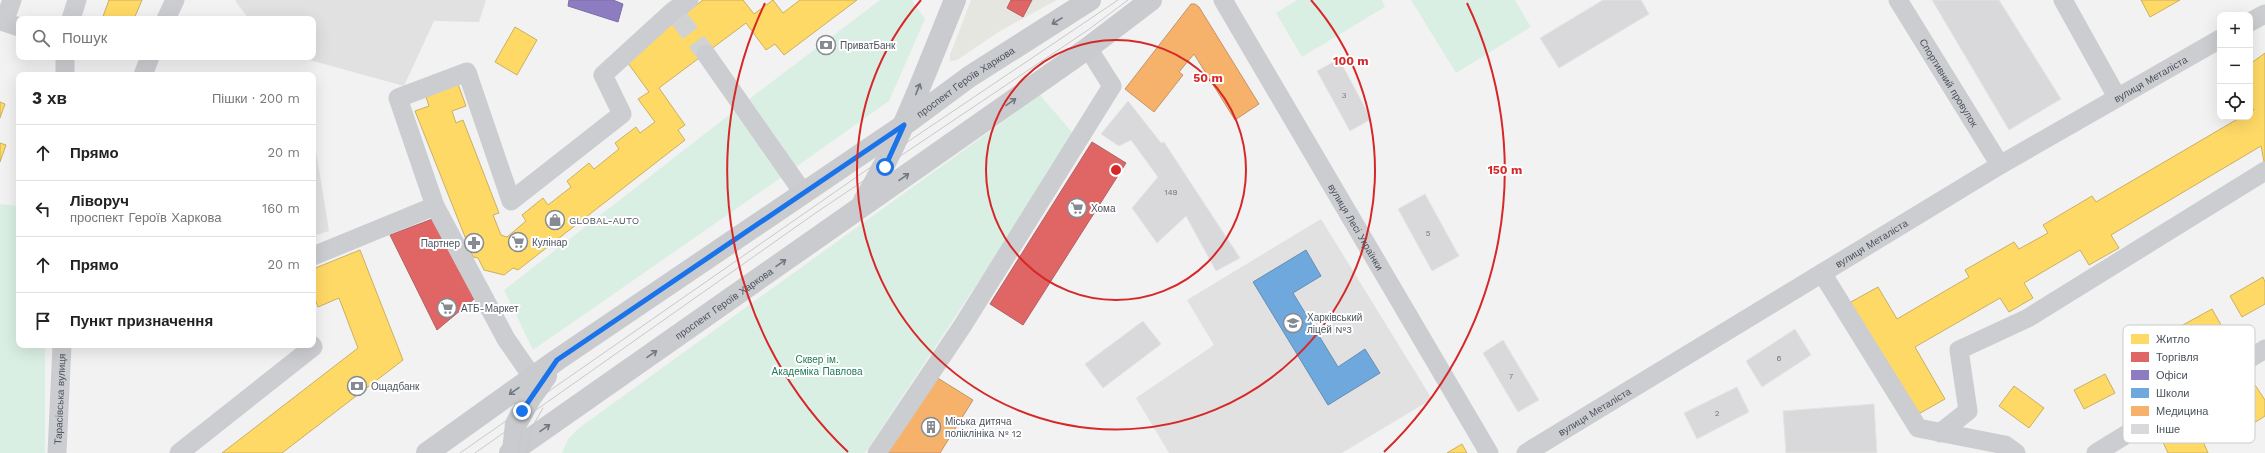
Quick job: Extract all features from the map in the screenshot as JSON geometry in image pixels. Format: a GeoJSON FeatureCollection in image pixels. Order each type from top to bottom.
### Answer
{"type":"FeatureCollection","features":[{"type":"Feature","properties":{"kind":"main road"},"geometry":{"type":"LineString","coordinates":[[860,207],[885,167],[904,125],[955,0]]}},
{"type":"Feature","properties":{"kind":"main road","name":"проспект Героїв Харкова"},"geometry":{"type":"LineString","coordinates":[[428,453],[557,360],[804,194],[904,125],[969,77],[1090,0]]}},
{"type":"Feature","properties":{"kind":"main road"},"geometry":{"type":"LineString","coordinates":[[1117,26],[1126,0]]}},
{"type":"Feature","properties":{"kind":"main road","name":"проспект Героїв Харкова"},"geometry":{"type":"LineString","coordinates":[[513,452],[1088,48],[1151,0]]}},
{"type":"Feature","properties":{"kind":"main road"},"geometry":{"type":"LineString","coordinates":[[513,452],[516,424],[522,411],[557,360]]}},
{"type":"Feature","properties":{"kind":"street"},"geometry":{"type":"LineString","coordinates":[[12,0],[4,22],[16,26]]}},
{"type":"Feature","properties":{"kind":"street"},"geometry":{"type":"LineString","coordinates":[[71,16],[77,0]]}},
{"type":"Feature","properties":{"kind":"street"},"geometry":{"type":"LineString","coordinates":[[167,16],[174,0]]}},
{"type":"Feature","properties":{"kind":"street"},"geometry":{"type":"LineString","coordinates":[[533,378],[506,339],[435,206],[398,98],[467,72],[511,201],[622,114],[603,75],[676,15],[689,0]]}},
{"type":"Feature","properties":{"kind":"street","name":"вулиця Лесі Українки"},"geometry":{"type":"LineString","coordinates":[[1223,0],[1489,453]]}},
{"type":"Feature","properties":{"kind":"street","name":"Спортивний провулок"},"geometry":{"type":"LineString","coordinates":[[1898,0],[2000,165]]}},
{"type":"Feature","properties":{"kind":"street"},"geometry":{"type":"LineString","coordinates":[[2063,0],[2117,97]]}},
{"type":"Feature","properties":{"kind":"street"},"geometry":{"type":"LineString","coordinates":[[2253,20],[2265,14]]}},
{"type":"Feature","properties":{"kind":"street","name":"вулиця Металіста"},"geometry":{"type":"LineString","coordinates":[[1526,453],[2000,165],[2217,41]]}},
{"type":"Feature","properties":{"kind":"street"},"geometry":{"type":"LineString","coordinates":[[877,453],[963,325],[1112,86],[1088,48]]}},
{"type":"Feature","properties":{"kind":"street"},"geometry":{"type":"LineString","coordinates":[[706,54],[804,194]]}},
{"type":"Feature","properties":{"kind":"street"},"geometry":{"type":"LineString","coordinates":[[65,60],[65,72]]}},
{"type":"Feature","properties":{"kind":"street"},"geometry":{"type":"LineString","coordinates":[[144,72],[149,60]]}},
{"type":"Feature","properties":{"kind":"street"},"geometry":{"type":"LineString","coordinates":[[1940,433],[1968,411],[1959,350],[2028,318],[2265,171]]}},
{"type":"Feature","properties":{"kind":"street"},"geometry":{"type":"LineString","coordinates":[[316,255],[435,206]]}},
{"type":"Feature","properties":{"kind":"street"},"geometry":{"type":"LineString","coordinates":[[1822,273],[1918,428],[2005,445],[2016,453]]}},
{"type":"Feature","properties":{"kind":"street","name":"Тарасівська вулиця"},"geometry":{"type":"LineString","coordinates":[[57,453],[62,348]]}},
{"type":"Feature","properties":{"kind":"street"},"geometry":{"type":"LineString","coordinates":[[179,453],[312,348]]}},
{"type":"Feature","properties":{"kind":"street"},"geometry":{"type":"LineString","coordinates":[[2255,355],[2265,349]]}},
{"type":"Feature","properties":{"kind":"street"},"geometry":{"type":"LineString","coordinates":[[2096,453],[2123,436]]}},
{"type":"Feature","properties":{"kind":"shaded area"},"geometry":{"type":"Polygon","coordinates":[[[236,0],[486,0],[479,22],[434,21],[404,86],[310,60],[316,60],[316,16],[247,16],[236,0]]]}},
{"type":"Feature","properties":{"kind":"shaded area"},"geometry":{"type":"Polygon","coordinates":[[[971,0],[1057,0],[1000,31],[957,60],[950,61],[950,55],[971,0]]]}},
{"type":"Feature","properties":{"kind":"shaded area"},"geometry":{"type":"Polygon","coordinates":[[[316,151],[329,231],[316,235],[316,151]]]}},
{"type":"Feature","properties":{"kind":"shaded area","name":"Харківський ліцей №3"},"geometry":{"type":"Polygon","coordinates":[[[1321,219],[1432,399],[1342,453],[1169,453],[1136,398],[1214,345],[1187,300],[1321,219]]]}},
{"type":"Feature","properties":{"kind":"green space"},"geometry":{"type":"Polygon","coordinates":[[[880,0],[912,0],[925,19],[889,101],[796,167],[749,99],[880,0]]]}},
{"type":"Feature","properties":{"kind":"green space"},"geometry":{"type":"Polygon","coordinates":[[[1297,0],[1382,0],[1385,7],[1302,57],[1276,13],[1297,0]]]}},
{"type":"Feature","properties":{"kind":"green space"},"geometry":{"type":"Polygon","coordinates":[[[1411,0],[1515,0],[1531,27],[1456,73],[1411,0]]]}},
{"type":"Feature","properties":{"kind":"green space","name":"Сквер ім. Академіка Павлова"},"geometry":{"type":"Polygon","coordinates":[[[1040,95],[1077,138],[1016,225],[865,453],[562,453],[568,439],[579,428],[1040,95]]]}},
{"type":"Feature","properties":{"kind":"green space"},"geometry":{"type":"Polygon","coordinates":[[[734,111],[782,177],[533,350],[504,290],[734,111]]]}},
{"type":"Feature","properties":{"kind":"green space"},"geometry":{"type":"Polygon","coordinates":[[[0,204],[16,206],[16,348],[45,348],[45,453],[0,453],[0,204]]]}},
{"type":"Feature","properties":{"kind":"building: Житло"},"geometry":{"type":"Polygon","coordinates":[[[109,0],[142,0],[135,16],[103,16],[109,0]]]}},
{"type":"Feature","properties":{"kind":"building: Житло"},"geometry":{"type":"Polygon","coordinates":[[[703,0],[743,0],[754,14],[773,0],[783,13],[800,0],[857,0],[784,55],[775,44],[766,50],[746,23],[659,88],[685,125],[678,130],[685,140],[518,270],[513,268],[504,275],[484,270],[478,258],[473,257],[415,111],[429,106],[426,97],[458,84],[466,106],[452,111],[456,123],[463,120],[499,213],[493,215],[501,235],[507,237],[526,221],[522,215],[543,198],[548,205],[571,187],[567,181],[589,163],[594,169],[619,149],[615,143],[636,127],[640,133],[655,122],[638,99],[649,92],[625,59],[703,0]]]}},
{"type":"Feature","properties":{"kind":"building: Житло"},"geometry":{"type":"Polygon","coordinates":[[[2141,0],[2180,0],[2150,17],[2141,0]]]}},
{"type":"Feature","properties":{"kind":"building: Житло"},"geometry":{"type":"Polygon","coordinates":[[[515,27],[537,40],[517,75],[495,62],[515,27]]]}},
{"type":"Feature","properties":{"kind":"building: Житло"},"geometry":{"type":"Polygon","coordinates":[[[2265,53],[2265,167],[2261,146],[2111,235],[2119,248],[2089,265],[2080,250],[2024,283],[2033,298],[2009,312],[2000,298],[1915,347],[1945,399],[1915,416],[1849,303],[1878,287],[1897,319],[1969,277],[1965,270],[2014,242],[2019,249],[2048,233],[2043,225],[2092,196],[2096,202],[2236,120],[2253,120],[2253,62],[2265,53]]]}},
{"type":"Feature","properties":{"kind":"building: Житло"},"geometry":{"type":"Polygon","coordinates":[[[0,102],[5,104],[0,118],[0,102]]]}},
{"type":"Feature","properties":{"kind":"building: Житло"},"geometry":{"type":"Polygon","coordinates":[[[0,143],[6,145],[0,162],[0,143]]]}},
{"type":"Feature","properties":{"kind":"building: Житло"},"geometry":{"type":"Polygon","coordinates":[[[360,250],[403,360],[282,453],[222,453],[358,348],[339,298],[318,307],[316,302],[316,268],[360,250]]]}},
{"type":"Feature","properties":{"kind":"building: Житло"},"geometry":{"type":"Polygon","coordinates":[[[2263,277],[2265,282],[2265,304],[2242,317],[2230,296],[2263,277]]]}},
{"type":"Feature","properties":{"kind":"building: Житло"},"geometry":{"type":"Polygon","coordinates":[[[2212,309],[2221,325],[2183,325],[2212,309]]]}},
{"type":"Feature","properties":{"kind":"building: Житло"},"geometry":{"type":"Polygon","coordinates":[[[2105,374],[2115,393],[2084,409],[2074,390],[2105,374]]]}},
{"type":"Feature","properties":{"kind":"building: Житло"},"geometry":{"type":"Polygon","coordinates":[[[2255,385],[2265,400],[2265,416],[2255,422],[2255,385]]]}},
{"type":"Feature","properties":{"kind":"building: Житло"},"geometry":{"type":"Polygon","coordinates":[[[2014,386],[2044,408],[2029,428],[1999,406],[2014,386]]]}},
{"type":"Feature","properties":{"kind":"building: Житло"},"geometry":{"type":"Polygon","coordinates":[[[2163,443],[2204,443],[2208,453],[2168,453],[2163,443]]]}},
{"type":"Feature","properties":{"kind":"building: Житло"},"geometry":{"type":"Polygon","coordinates":[[[1462,444],[1467,453],[1447,453],[1462,444]]]}},
{"type":"Feature","properties":{"kind":"building: Торгівля"},"geometry":{"type":"Polygon","coordinates":[[[1011,0],[1032,0],[1023,17],[1007,8],[1011,0]]]}},
{"type":"Feature","properties":{"kind":"building: Торгівля"},"geometry":{"type":"Polygon","coordinates":[[[1092,142],[1126,163],[1023,325],[990,304],[1092,142]]]}},
{"type":"Feature","properties":{"kind":"building: Торгівля"},"geometry":{"type":"Polygon","coordinates":[[[435,218],[474,299],[437,330],[390,235],[435,218]]]}},
{"type":"Feature","properties":{"kind":"building: Офіси"},"geometry":{"type":"Polygon","coordinates":[[[569,0],[613,0],[623,4],[618,22],[568,6],[569,0]]]}},
{"type":"Feature","properties":{"kind":"building: Школи"},"geometry":{"type":"Polygon","coordinates":[[[1306,250],[1321,276],[1293,293],[1338,367],[1365,349],[1380,373],[1328,405],[1253,282],[1306,250]]]}},
{"type":"Feature","properties":{"kind":"building: Медицина"},"geometry":{"type":"Polygon","coordinates":[[[1191,4],[1195,4],[1199,7],[1259,104],[1235,120],[1194,54],[1179,72],[1183,75],[1154,112],[1125,89],[1191,4]]]}},
{"type":"Feature","properties":{"kind":"building: Медицина","name":"Міська дитяча поліклініка № 12"},"geometry":{"type":"Polygon","coordinates":[[[936,377],[973,400],[940,453],[888,453],[936,377]]]}},
{"type":"Feature","properties":{"kind":"building: Інше"},"geometry":{"type":"Polygon","coordinates":[[[1603,0],[1641,0],[1649,14],[1559,68],[1540,38],[1603,0]]]}},
{"type":"Feature","properties":{"kind":"building: Інше"},"geometry":{"type":"Polygon","coordinates":[[[1932,0],[1999,0],[2061,99],[2009,130],[1932,0]]]}},
{"type":"Feature","properties":{"kind":"building: Інше"},"geometry":{"type":"Polygon","coordinates":[[[1339,59],[1371,119],[1350,131],[1317,71],[1339,59]]]}},
{"type":"Feature","properties":{"kind":"building: Інше"},"geometry":{"type":"Polygon","coordinates":[[[1128,101],[1161,143],[1164,142],[1240,258],[1216,271],[1186,216],[1157,243],[1132,208],[1158,177],[1131,140],[1119,146],[1101,134],[1128,101]]]}},
{"type":"Feature","properties":{"kind":"building: Інше"},"geometry":{"type":"Polygon","coordinates":[[[1425,194],[1459,256],[1432,271],[1398,209],[1425,194]]]}},
{"type":"Feature","properties":{"kind":"building: Інше"},"geometry":{"type":"Polygon","coordinates":[[[1143,321],[1161,344],[1103,388],[1085,364],[1143,321]]]}},
{"type":"Feature","properties":{"kind":"building: Інше"},"geometry":{"type":"Polygon","coordinates":[[[1795,329],[1811,355],[1762,387],[1746,361],[1795,329]]]}},
{"type":"Feature","properties":{"kind":"building: Інше"},"geometry":{"type":"Polygon","coordinates":[[[1503,340],[1539,400],[1518,412],[1483,353],[1503,340]]]}},
{"type":"Feature","properties":{"kind":"building: Інше"},"geometry":{"type":"Polygon","coordinates":[[[1737,387],[1749,412],[1697,439],[1684,413],[1737,387]]]}},
{"type":"Feature","properties":{"kind":"building: Інше"},"geometry":{"type":"Polygon","coordinates":[[[1874,404],[1877,453],[1786,453],[1783,411],[1874,404]]]}},
{"type":"Feature","properties":{"kind":"tunnel"},"geometry":{"type":"LineString","coordinates":[[679,18],[706,54]]}},
{"type":"Feature","properties":{"kind":"tram line"},"geometry":{"type":"LineString","coordinates":[[460,453],[891,153],[1118,0]]}},
{"type":"Feature","properties":{"kind":"tram line"},"geometry":{"type":"LineString","coordinates":[[475,453],[817,212],[1088,30],[1128,0]]}},
{"type":"Feature","properties":{"kind":"tram line"},"geometry":{"type":"LineString","coordinates":[[527,453],[531,429],[543,408]]}},
{"type":"Feature","properties":{"kind":"tram line"},"geometry":{"type":"LineString","coordinates":[[519,453],[521,433],[528,415]]}},
{"type":"Feature","properties":{"kind":"place","name":"ПриватБанк"},"geometry":{"type":"Point","coordinates":[826,45]}},
{"type":"Feature","properties":{"kind":"place","name":"Хома"},"geometry":{"type":"Point","coordinates":[1077,208]}},
{"type":"Feature","properties":{"kind":"place","name":"GLOBAL-AUTO"},"geometry":{"type":"Point","coordinates":[555,220]}},
{"type":"Feature","properties":{"kind":"place","name":"Кулінар"},"geometry":{"type":"Point","coordinates":[518,242]}},
{"type":"Feature","properties":{"kind":"place","name":"Партнер"},"geometry":{"type":"Point","coordinates":[474,243]}},
{"type":"Feature","properties":{"kind":"place","name":"АТБ-Маркет"},"geometry":{"type":"Point","coordinates":[447,308]}},
{"type":"Feature","properties":{"kind":"place","name":"Харківський ліцей №3"},"geometry":{"type":"Point","coordinates":[1293,323]}},
{"type":"Feature","properties":{"kind":"place","name":"Ощадбанк"},"geometry":{"type":"Point","coordinates":[357,386]}},
{"type":"Feature","properties":{"kind":"place","name":"Міська дитяча поліклініка № 12"},"geometry":{"type":"Point","coordinates":[931,427]}},
{"type":"Feature","properties":{"kind":"route"},"geometry":{"type":"LineString","coordinates":[[522,411],[557,360],[904,125],[885,167]]}}]}
